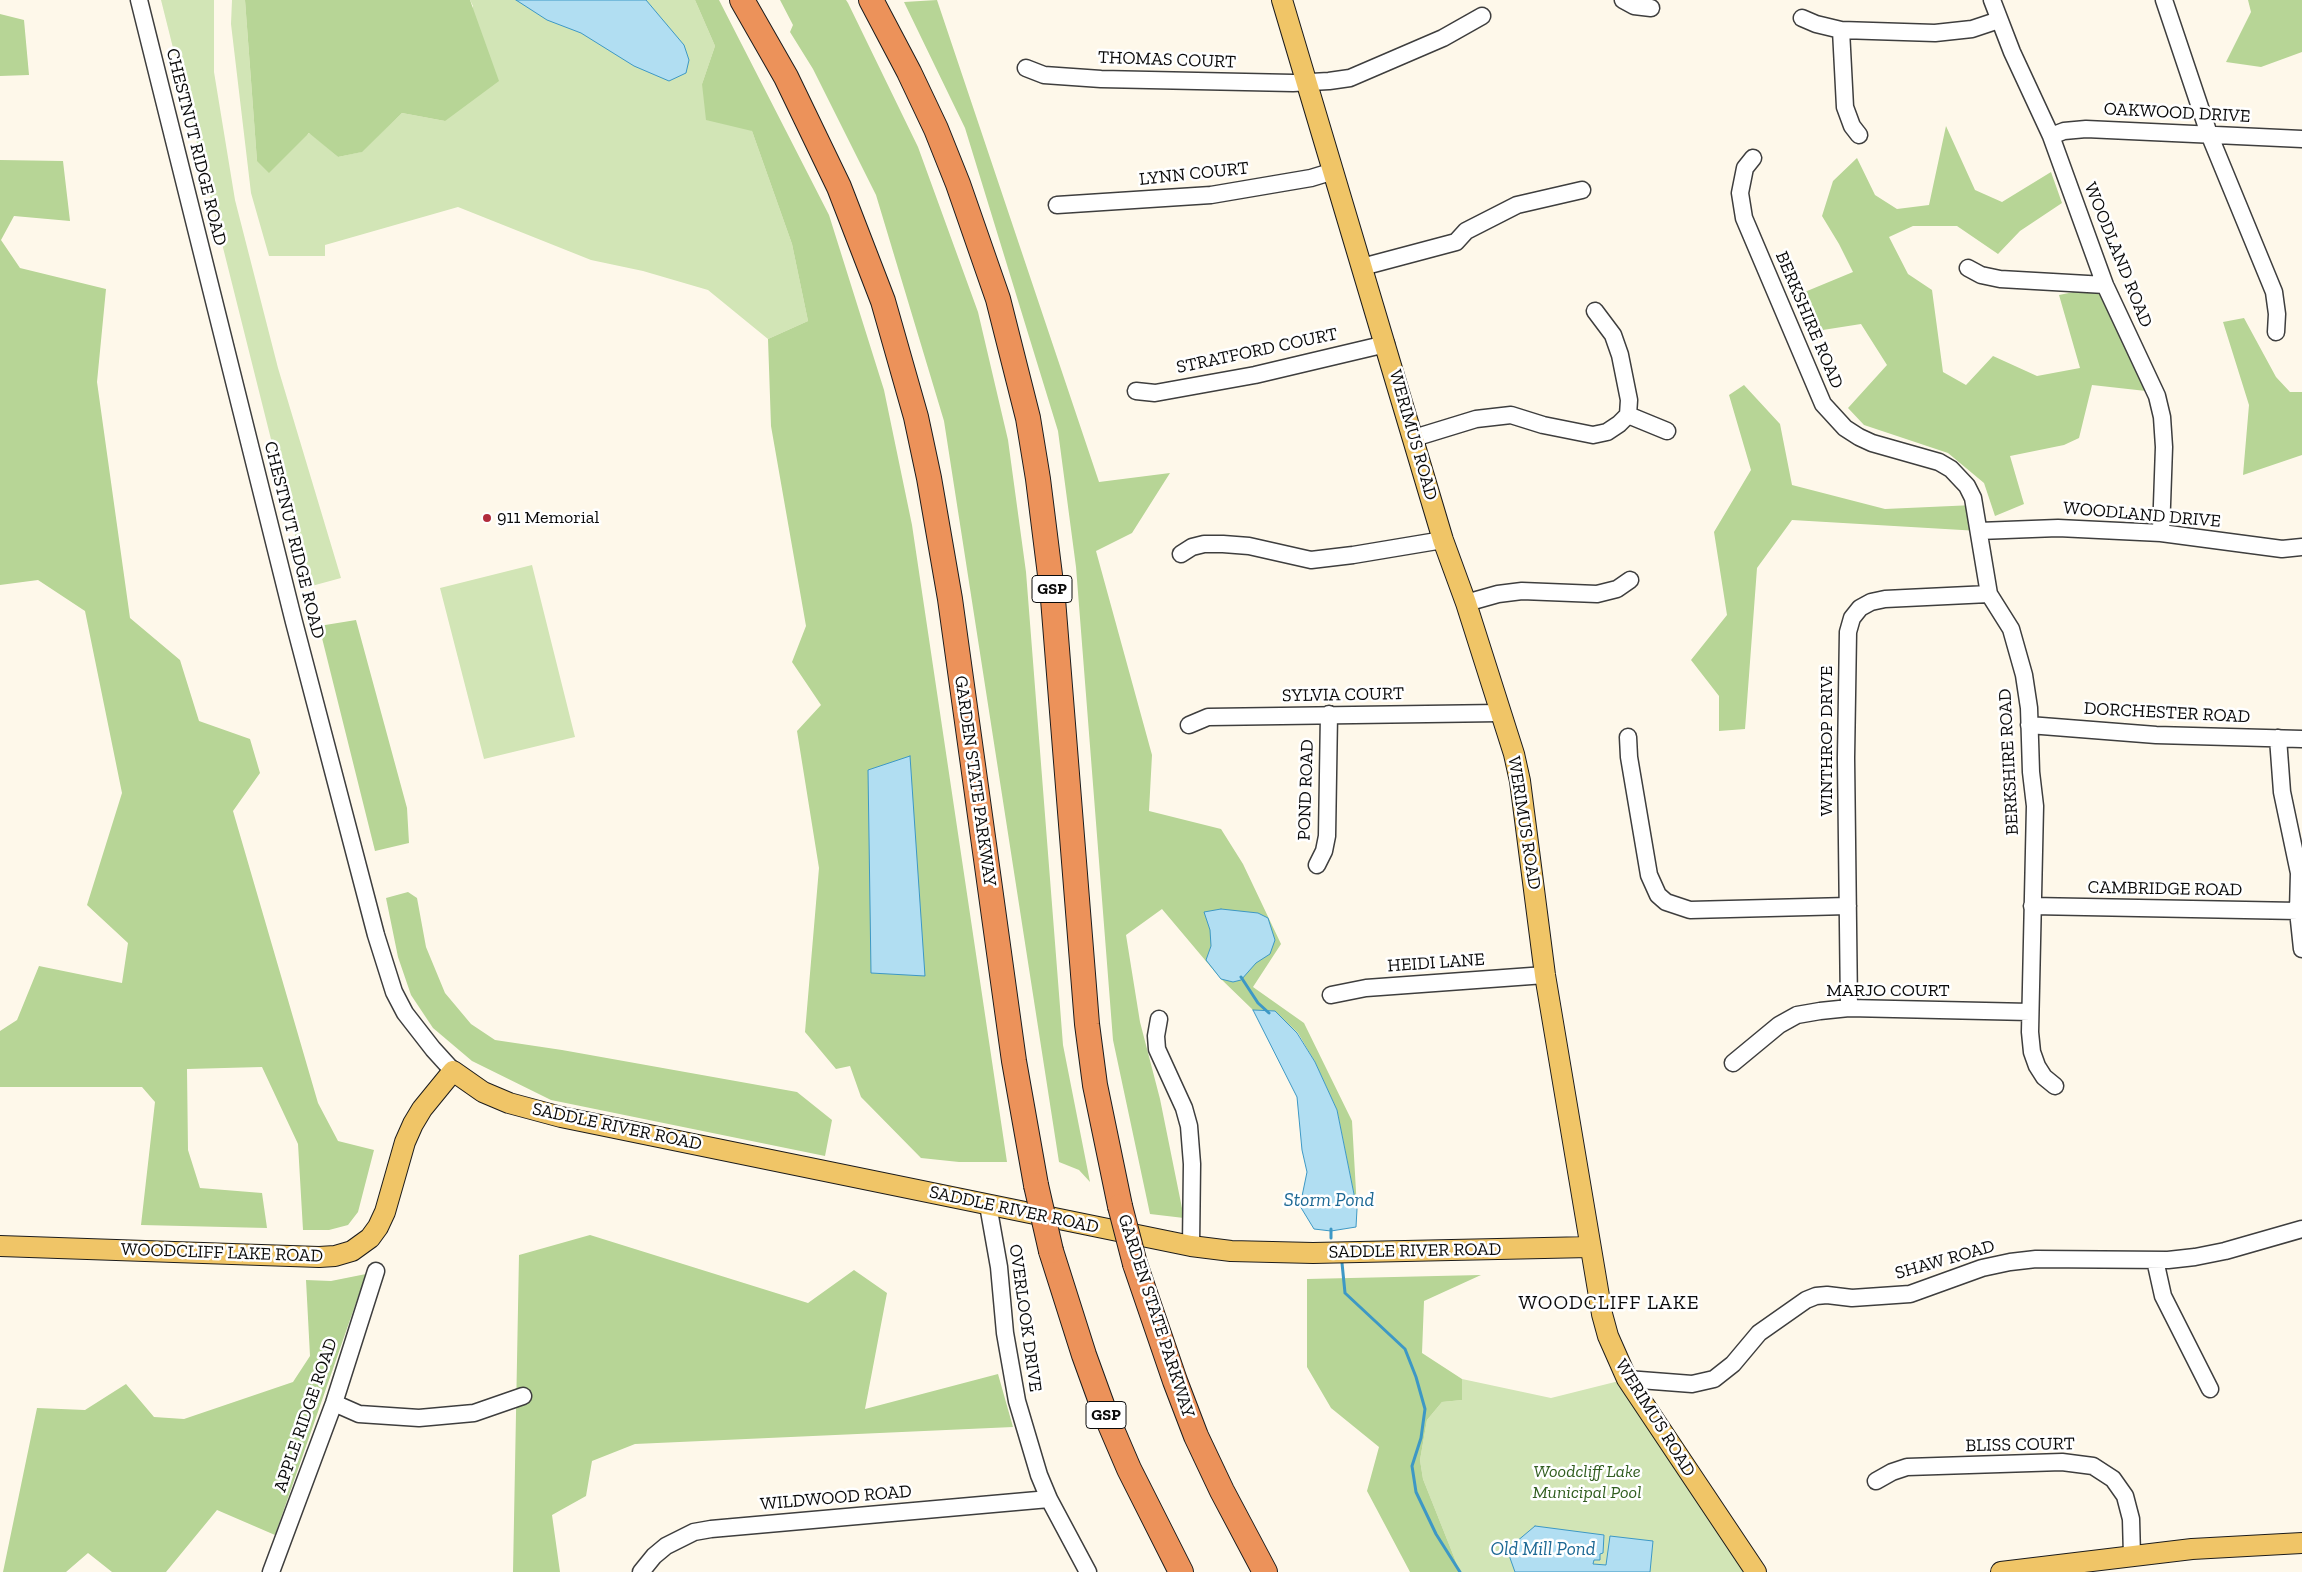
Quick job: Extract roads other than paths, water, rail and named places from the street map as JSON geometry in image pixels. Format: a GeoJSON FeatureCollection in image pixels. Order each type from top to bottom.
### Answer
{"type":"FeatureCollection","features":[{"type":"Feature","properties":{"kind":"highway","name":"GARDEN STATE PARKWAY"},"geometry":{"type":"LineString","coordinates":[[742,0],[790,85],[839,187],[883,301],[916,417],[950,599],[1014,1061],[1036,1184],[1051,1251],[1084,1355],[1105,1413],[1129,1468],[1181,1572]]}},
{"type":"Feature","properties":{"kind":"highway","name":"GARDEN STATE PARKWAY"},"geometry":{"type":"LineString","coordinates":[[871,0],[928,113],[958,184],[998,299],[1028,418],[1038,479],[1053,608],[1087,1024],[1095,1085],[1120,1206],[1135,1264],[1196,1436],[1222,1491],[1265,1572]]}},
{"type":"Feature","properties":{"kind":"main road","name":"WERIMUS ROAD"},"geometry":{"type":"LineString","coordinates":[[1282,0],[1443,540],[1466,603],[1514,754],[1520,781],[1545,975],[1590,1247],[1606,1329],[1616,1358],[1627,1379],[1752,1567]]}},
{"type":"Feature","properties":{"kind":"main road","name":"SADDLE RIVER ROAD"},"geometry":{"type":"LineString","coordinates":[[453,1071],[483,1092],[509,1103],[551,1115],[1191,1246],[1232,1251],[1304,1253],[1590,1247]]}},
{"type":"Feature","properties":{"kind":"main road","name":"WOODCLIFF LAKE ROAD"},"geometry":{"type":"LineString","coordinates":[[0,1246],[319,1257],[335,1256],[352,1251],[366,1242],[378,1227],[385,1212],[405,1142],[413,1124],[422,1109],[453,1071]]}},
{"type":"Feature","properties":{"kind":"main road"},"geometry":{"type":"LineString","coordinates":[[2001,1572],[2192,1549],[2302,1543]]}},
{"type":"Feature","properties":{"kind":"main road"},"geometry":{"type":"LineString","coordinates":[[1752,1567],[1768,1572]]}},
{"type":"Feature","properties":{"kind":"street","name":"CHESTNUT RIDGE ROAD"},"geometry":{"type":"LineString","coordinates":[[139,0],[294,622],[376,935],[394,992],[405,1013],[453,1071]]}},
{"type":"Feature","properties":{"kind":"street"},"geometry":{"type":"LineString","coordinates":[[1623,0],[1634,6],[1651,8]]}},
{"type":"Feature","properties":{"kind":"street","name":"WOODLAND ROAD"},"geometry":{"type":"LineString","coordinates":[[1992,0],[1999,20],[2051,136],[2105,285],[2157,396],[2162,417],[2161,533]]}},
{"type":"Feature","properties":{"kind":"street"},"geometry":{"type":"LineString","coordinates":[[2164,0],[2209,134],[2274,292],[2277,314],[2276,332]]}},
{"type":"Feature","properties":{"kind":"street","name":"THOMAS COURT"},"geometry":{"type":"LineString","coordinates":[[1026,68],[1044,74],[1101,79],[1308,83],[1350,78],[1442,38],[1482,16]]}},
{"type":"Feature","properties":{"kind":"street"},"geometry":{"type":"LineString","coordinates":[[1802,18],[1816,24],[1841,30],[1935,33],[1972,29],[1999,20]]}},
{"type":"Feature","properties":{"kind":"street"},"geometry":{"type":"LineString","coordinates":[[1841,30],[1845,107],[1852,126],[1859,135]]}},
{"type":"Feature","properties":{"kind":"street","name":"OAKWOOD DRIVE"},"geometry":{"type":"LineString","coordinates":[[2051,136],[2064,131],[2086,129],[2302,139]]}},
{"type":"Feature","properties":{"kind":"street","name":"BERKSHIRE ROAD"},"geometry":{"type":"LineString","coordinates":[[1753,158],[1745,168],[1740,193],[1744,218],[1823,404],[1845,428],[1859,437],[1939,462],[1951,469],[1967,486],[1973,498],[1989,594],[2011,629],[2019,652],[2029,708],[2035,806],[2030,1012],[2032,1052],[2044,1077],[2055,1086]]}},
{"type":"Feature","properties":{"kind":"street","name":"LYNN COURT"},"geometry":{"type":"LineString","coordinates":[[1057,205],[1211,194],[1311,178],[1334,171]]}},
{"type":"Feature","properties":{"kind":"street"},"geometry":{"type":"LineString","coordinates":[[1362,266],[1456,242],[1466,231],[1517,205],[1582,190]]}},
{"type":"Feature","properties":{"kind":"street"},"geometry":{"type":"LineString","coordinates":[[1968,268],[1981,276],[2000,279],[2105,285]]}},
{"type":"Feature","properties":{"kind":"street"},"geometry":{"type":"LineString","coordinates":[[1414,438],[1476,419],[1511,416],[1592,434],[1607,432],[1619,424],[1628,414],[1629,400],[1618,349],[1613,335],[1595,311]]}},
{"type":"Feature","properties":{"kind":"street","name":"STRATFORD COURT"},"geometry":{"type":"LineString","coordinates":[[1136,390],[1155,393],[1255,375],[1386,344]]}},
{"type":"Feature","properties":{"kind":"street"},"geometry":{"type":"LineString","coordinates":[[1628,414],[1667,431]]}},
{"type":"Feature","properties":{"kind":"street","name":"WOODLAND DRIVE"},"geometry":{"type":"LineString","coordinates":[[1979,531],[2032,527],[2161,533],[2282,549],[2302,547]]}},
{"type":"Feature","properties":{"kind":"street"},"geometry":{"type":"LineString","coordinates":[[1181,554],[1192,547],[1204,544],[1223,544],[1249,546],[1311,560],[1353,556],[1443,540]]}},
{"type":"Feature","properties":{"kind":"street"},"geometry":{"type":"LineString","coordinates":[[1466,603],[1498,594],[1522,591],[1597,594],[1617,589],[1630,580]]}},
{"type":"Feature","properties":{"kind":"street","name":"WINTHROP DRIVE"},"geometry":{"type":"LineString","coordinates":[[1849,1008],[1846,835],[1848,632],[1852,618],[1860,608],[1871,602],[1885,599],[1989,594]]}},
{"type":"Feature","properties":{"kind":"street","name":"SYLVIA COURT"},"geometry":{"type":"LineString","coordinates":[[1189,725],[1208,717],[1500,713]]}},
{"type":"Feature","properties":{"kind":"street","name":"POND ROAD"},"geometry":{"type":"LineString","coordinates":[[1317,865],[1324,851],[1327,836],[1329,714]]}},
{"type":"Feature","properties":{"kind":"street","name":"DORCHESTER ROAD"},"geometry":{"type":"LineString","coordinates":[[2029,725],[2156,735],[2302,739]]}},
{"type":"Feature","properties":{"kind":"street"},"geometry":{"type":"LineString","coordinates":[[1628,737],[1629,757],[1649,875],[1654,887],[1666,902],[1690,910],[1848,906]]}},
{"type":"Feature","properties":{"kind":"street"},"geometry":{"type":"LineString","coordinates":[[2278,738],[2282,792],[2299,873],[2298,911],[2302,949]]}},
{"type":"Feature","properties":{"kind":"street","name":"CAMBRIDGE ROAD"},"geometry":{"type":"LineString","coordinates":[[2032,906],[2298,911]]}},
{"type":"Feature","properties":{"kind":"street","name":"HEIDI LANE"},"geometry":{"type":"LineString","coordinates":[[1331,995],[1366,988],[1545,975]]}},
{"type":"Feature","properties":{"kind":"street","name":"MARJO COURT"},"geometry":{"type":"LineString","coordinates":[[1732,1064],[1779,1025],[1797,1015],[1849,1008],[2030,1012]]}},
{"type":"Feature","properties":{"kind":"street"},"geometry":{"type":"LineString","coordinates":[[1159,1019],[1156,1036],[1157,1049],[1184,1108],[1190,1126],[1192,1164],[1191,1246]]}},
{"type":"Feature","properties":{"kind":"street","name":"OVERLOOK DRIVE"},"geometry":{"type":"LineString","coordinates":[[988,1205],[998,1267],[1009,1364],[1017,1401],[1039,1474],[1088,1572]]}},
{"type":"Feature","properties":{"kind":"street","name":"SHAW ROAD"},"geometry":{"type":"LineString","coordinates":[[1627,1379],[1692,1384],[1714,1379],[1734,1364],[1759,1333],[1806,1300],[1816,1296],[1827,1294],[1852,1298],[1910,1294],[1982,1268],[2010,1262],[2036,1260],[2155,1260],[2195,1257],[2225,1251],[2302,1229]]}},
{"type":"Feature","properties":{"kind":"street"},"geometry":{"type":"LineString","coordinates":[[2155,1260],[2163,1296],[2210,1388]]}},
{"type":"Feature","properties":{"kind":"street","name":"APPLE RIDGE ROAD"},"geometry":{"type":"LineString","coordinates":[[271,1572],[334,1403],[376,1271]]}},
{"type":"Feature","properties":{"kind":"street"},"geometry":{"type":"LineString","coordinates":[[334,1403],[359,1414],[419,1418],[474,1413],[523,1396]]}},
{"type":"Feature","properties":{"kind":"street","name":"BLISS COURT"},"geometry":{"type":"LineString","coordinates":[[1876,1481],[1892,1472],[1907,1467],[2062,1462],[2092,1466],[2113,1479],[2125,1496],[2131,1519],[2132,1556]]}},
{"type":"Feature","properties":{"kind":"street","name":"WILDWOOD ROAD"},"geometry":{"type":"LineString","coordinates":[[641,1572],[654,1556],[679,1538],[711,1529],[1050,1499]]}},
{"type":"Feature","properties":{"kind":"water"},"geometry":{"type":"Polygon","coordinates":[[[516,0],[646,0],[684,45],[689,60],[686,73],[669,81],[634,66],[581,33],[547,20],[516,0]]]}},
{"type":"Feature","properties":{"kind":"water"},"geometry":{"type":"Polygon","coordinates":[[[910,756],[925,976],[871,973],[868,770],[910,756]]]}},
{"type":"Feature","properties":{"kind":"water"},"geometry":{"type":"Polygon","coordinates":[[[1221,909],[1258,913],[1268,918],[1275,940],[1270,954],[1256,963],[1241,980],[1233,982],[1221,979],[1206,960],[1211,946],[1210,930],[1204,912],[1221,909]]]}},
{"type":"Feature","properties":{"kind":"water","name":"Storm Pond"},"geometry":{"type":"Polygon","coordinates":[[[1253,1010],[1275,1011],[1297,1033],[1315,1062],[1337,1110],[1357,1209],[1356,1227],[1331,1231],[1314,1229],[1300,1206],[1307,1172],[1302,1150],[1297,1097],[1253,1010]]]}},
{"type":"Feature","properties":{"kind":"water","name":"Old Mill Pond"},"geometry":{"type":"Polygon","coordinates":[[[1535,1526],[1604,1535],[1603,1553],[1600,1554],[1600,1560],[1594,1560],[1593,1564],[1606,1565],[1610,1536],[1653,1541],[1650,1572],[1515,1572],[1510,1558],[1511,1550],[1516,1542],[1535,1526]]]}},
{"type":"Feature","properties":{"kind":"waterway"},"geometry":{"type":"LineString","coordinates":[[1241,977],[1258,1003],[1269,1013]]}},
{"type":"Feature","properties":{"kind":"waterway"},"geometry":{"type":"LineString","coordinates":[[1331,1229],[1331,1238]]}},
{"type":"Feature","properties":{"kind":"waterway"},"geometry":{"type":"LineString","coordinates":[[1342,1263],[1345,1293],[1405,1349],[1416,1377],[1425,1409],[1421,1438],[1412,1466],[1416,1492],[1436,1534],[1460,1572]]}},
{"type":"Feature","properties":{"kind":"place","name":"911 Memorial"},"geometry":{"type":"Point","coordinates":[487,518]}},
{"type":"Feature","properties":{"kind":"district","name":"WOODCLIFF LAKE"},"geometry":{"type":"Point","coordinates":[1609,1303]}},
{"type":"Feature","properties":{"kind":"park label","name":"Woodcliff Lake Municipal Pool"},"geometry":{"type":"Point","coordinates":[1587,1482]}}]}
